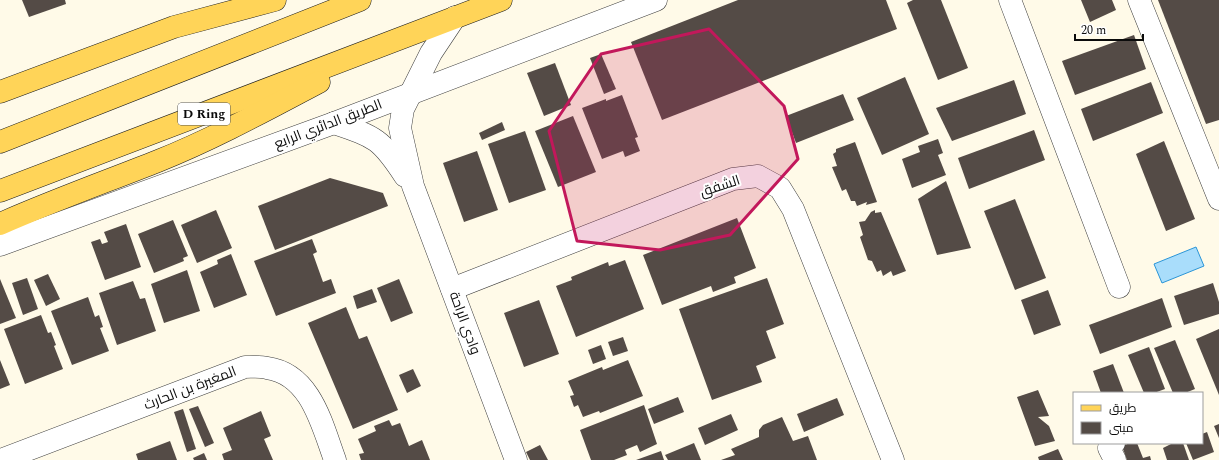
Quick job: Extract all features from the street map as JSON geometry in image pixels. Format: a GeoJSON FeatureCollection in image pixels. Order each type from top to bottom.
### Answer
{"type":"FeatureCollection","features":[{"type":"Feature","properties":{"kind":"main road"},"geometry":{"type":"LineString","coordinates":[[0,92],[174,27],[275,0]]}},
{"type":"Feature","properties":{"kind":"main road"},"geometry":{"type":"LineString","coordinates":[[0,142],[275,35],[360,0]]}},
{"type":"Feature","properties":{"kind":"main road","name":"D Ring"},"geometry":{"type":"LineString","coordinates":[[0,191],[501,0]]}},
{"type":"Feature","properties":{"kind":"main road"},"geometry":{"type":"LineString","coordinates":[[0,224],[64,196],[159,161],[262,112],[408,35]]}},
{"type":"Feature","properties":{"kind":"street"},"geometry":{"type":"LineString","coordinates":[[174,27],[241,0]]}},
{"type":"Feature","properties":{"kind":"street","name":"الطريق الدائري الرابع"},"geometry":{"type":"LineString","coordinates":[[0,245],[334,122],[656,0]]}},
{"type":"Feature","properties":{"kind":"street"},"geometry":{"type":"LineString","coordinates":[[1010,0],[1120,287]]}},
{"type":"Feature","properties":{"kind":"street"},"geometry":{"type":"LineString","coordinates":[[1139,0],[1219,199]]}},
{"type":"Feature","properties":{"kind":"street","name":"وادي الراحة"},"geometry":{"type":"LineString","coordinates":[[456,17],[431,53],[403,109],[400,128],[413,186],[516,460]]}},
{"type":"Feature","properties":{"kind":"street","name":"وادي الراحة"},"geometry":{"type":"LineString","coordinates":[[334,122],[375,138],[386,147],[413,186]]}},
{"type":"Feature","properties":{"kind":"street","name":"الشفق"},"geometry":{"type":"LineString","coordinates":[[452,289],[733,179],[758,176],[780,188],[793,209],[893,460]]}},
{"type":"Feature","properties":{"kind":"street","name":"المغيرة بن الحارث"},"geometry":{"type":"LineString","coordinates":[[1,460],[245,367],[267,368],[288,376],[306,390],[316,410],[335,460]]}},
{"type":"Feature","properties":{"kind":"street"},"geometry":{"type":"LineString","coordinates":[[1113,444],[1110,448],[1114,460]]}},
{"type":"Feature","properties":{"kind":"highlighted area"},"geometry":{"type":"Polygon","coordinates":[[[709,29],[784,106],[798,159],[730,235],[660,250],[577,241],[549,131],[601,54],[709,29]]]}},
{"type":"Feature","properties":{"kind":"water"},"geometry":{"type":"Polygon","coordinates":[[[1196,247],[1204,266],[1162,283],[1154,264],[1196,247]]]}},
{"type":"Feature","properties":{"kind":"building"},"geometry":{"type":"Polygon","coordinates":[[[22,0],[65,0],[66,4],[29,17],[22,0]]]}},
{"type":"Feature","properties":{"kind":"building"},"geometry":{"type":"Polygon","coordinates":[[[738,0],[886,0],[897,29],[662,120],[631,42],[738,0]]]}},
{"type":"Feature","properties":{"kind":"building"},"geometry":{"type":"Polygon","coordinates":[[[913,0],[941,0],[968,68],[938,80],[907,3],[913,0]]]}},
{"type":"Feature","properties":{"kind":"building"},"geometry":{"type":"Polygon","coordinates":[[[1081,0],[1112,0],[1116,10],[1090,22],[1081,0]]]}},
{"type":"Feature","properties":{"kind":"building"},"geometry":{"type":"Polygon","coordinates":[[[1158,0],[1219,0],[1219,120],[1206,124],[1158,0]]]}},
{"type":"Feature","properties":{"kind":"building"},"geometry":{"type":"Polygon","coordinates":[[[1134,35],[1146,69],[1075,95],[1062,61],[1134,35]]]}},
{"type":"Feature","properties":{"kind":"building"},"geometry":{"type":"Polygon","coordinates":[[[601,54],[616,89],[604,94],[590,58],[601,54]]]}},
{"type":"Feature","properties":{"kind":"building"},"geometry":{"type":"Polygon","coordinates":[[[555,63],[571,105],[544,116],[527,73],[555,63]]]}},
{"type":"Feature","properties":{"kind":"building"},"geometry":{"type":"Polygon","coordinates":[[[905,77],[929,134],[882,155],[857,98],[905,77]]]}},
{"type":"Feature","properties":{"kind":"building"},"geometry":{"type":"Polygon","coordinates":[[[1014,80],[1026,114],[952,141],[936,108],[1014,80]]]}},
{"type":"Feature","properties":{"kind":"building"},"geometry":{"type":"Polygon","coordinates":[[[1151,82],[1163,113],[1093,141],[1081,109],[1151,82]]]}},
{"type":"Feature","properties":{"kind":"building"},"geometry":{"type":"Polygon","coordinates":[[[843,94],[854,120],[796,143],[786,116],[843,94]]]}},
{"type":"Feature","properties":{"kind":"building"},"geometry":{"type":"Polygon","coordinates":[[[622,95],[638,137],[635,138],[640,151],[625,157],[623,151],[602,159],[582,108],[622,95]]]}},
{"type":"Feature","properties":{"kind":"building"},"geometry":{"type":"Polygon","coordinates":[[[573,116],[596,172],[558,187],[535,131],[573,116]]]}},
{"type":"Feature","properties":{"kind":"building"},"geometry":{"type":"Polygon","coordinates":[[[502,122],[505,130],[482,140],[479,133],[502,122]]]}},
{"type":"Feature","properties":{"kind":"building"},"geometry":{"type":"Polygon","coordinates":[[[1034,130],[1045,160],[969,189],[958,158],[1034,130]]]}},
{"type":"Feature","properties":{"kind":"building"},"geometry":{"type":"Polygon","coordinates":[[[525,131],[546,190],[509,203],[488,144],[525,131]]]}},
{"type":"Feature","properties":{"kind":"building"},"geometry":{"type":"Polygon","coordinates":[[[938,139],[943,153],[938,155],[946,175],[912,188],[902,159],[920,152],[918,146],[938,139]]]}},
{"type":"Feature","properties":{"kind":"building"},"geometry":{"type":"Polygon","coordinates":[[[1164,141],[1195,219],[1166,231],[1136,154],[1164,141]]]}},
{"type":"Feature","properties":{"kind":"building"},"geometry":{"type":"Polygon","coordinates":[[[855,142],[877,202],[866,205],[867,202],[857,206],[855,201],[851,201],[846,189],[842,191],[832,167],[837,166],[833,154],[836,152],[836,149],[855,142]]]}},
{"type":"Feature","properties":{"kind":"building"},"geometry":{"type":"Polygon","coordinates":[[[477,151],[498,210],[464,222],[443,163],[477,151]]]}},
{"type":"Feature","properties":{"kind":"building"},"geometry":{"type":"Polygon","coordinates":[[[330,178],[383,193],[388,206],[275,250],[258,206],[330,178]]]}},
{"type":"Feature","properties":{"kind":"building"},"geometry":{"type":"Polygon","coordinates":[[[946,181],[971,248],[937,255],[918,199],[946,181]]]}},
{"type":"Feature","properties":{"kind":"building"},"geometry":{"type":"Polygon","coordinates":[[[1015,199],[1046,278],[1015,290],[984,211],[1015,199]]]}},
{"type":"Feature","properties":{"kind":"building"},"geometry":{"type":"Polygon","coordinates":[[[216,210],[232,248],[197,263],[181,225],[216,210]]]}},
{"type":"Feature","properties":{"kind":"building"},"geometry":{"type":"Polygon","coordinates":[[[875,210],[875,213],[881,212],[906,271],[893,276],[891,271],[883,276],[881,270],[877,272],[872,261],[868,260],[860,237],[863,235],[859,222],[865,221],[871,212],[875,210]]]}},
{"type":"Feature","properties":{"kind":"building"},"geometry":{"type":"Polygon","coordinates":[[[737,218],[756,268],[734,277],[736,283],[713,292],[711,286],[662,305],[643,255],[737,218]]]}},
{"type":"Feature","properties":{"kind":"building"},"geometry":{"type":"Polygon","coordinates":[[[173,220],[188,256],[183,258],[184,261],[154,273],[138,234],[173,220]]]}},
{"type":"Feature","properties":{"kind":"building"},"geometry":{"type":"Polygon","coordinates":[[[126,224],[141,267],[105,280],[91,242],[100,239],[102,244],[108,242],[104,232],[126,224]]]}},
{"type":"Feature","properties":{"kind":"building"},"geometry":{"type":"Polygon","coordinates":[[[312,239],[317,252],[313,254],[323,282],[331,279],[336,293],[276,316],[254,261],[312,239]]]}},
{"type":"Feature","properties":{"kind":"building"},"geometry":{"type":"Polygon","coordinates":[[[231,254],[247,295],[214,308],[200,272],[218,264],[217,260],[231,254]]]}},
{"type":"Feature","properties":{"kind":"building"},"geometry":{"type":"Polygon","coordinates":[[[625,260],[644,309],[576,337],[556,286],[572,280],[571,277],[608,262],[609,266],[625,260]]]}},
{"type":"Feature","properties":{"kind":"building"},"geometry":{"type":"Polygon","coordinates":[[[187,270],[200,311],[164,323],[151,284],[187,270]]]}},
{"type":"Feature","properties":{"kind":"building"},"geometry":{"type":"Polygon","coordinates":[[[48,274],[60,299],[46,306],[34,280],[48,274]]]}},
{"type":"Feature","properties":{"kind":"building"},"geometry":{"type":"Polygon","coordinates":[[[27,278],[38,309],[23,315],[12,283],[27,278]]]}},
{"type":"Feature","properties":{"kind":"building"},"geometry":{"type":"Polygon","coordinates":[[[767,278],[784,324],[766,331],[776,358],[756,366],[762,382],[712,400],[679,309],[767,278]]]}},
{"type":"Feature","properties":{"kind":"building"},"geometry":{"type":"Polygon","coordinates":[[[0,279],[16,318],[0,324],[0,279]]]}},
{"type":"Feature","properties":{"kind":"building"},"geometry":{"type":"Polygon","coordinates":[[[399,279],[413,313],[391,322],[377,288],[399,279]]]}},
{"type":"Feature","properties":{"kind":"building"},"geometry":{"type":"Polygon","coordinates":[[[133,281],[140,299],[145,298],[156,331],[117,345],[99,293],[133,281]]]}},
{"type":"Feature","properties":{"kind":"building"},"geometry":{"type":"Polygon","coordinates":[[[1213,283],[1219,302],[1219,314],[1184,325],[1174,296],[1213,283]]]}},
{"type":"Feature","properties":{"kind":"building"},"geometry":{"type":"Polygon","coordinates":[[[372,289],[377,302],[357,309],[353,296],[372,289]]]}},
{"type":"Feature","properties":{"kind":"building"},"geometry":{"type":"Polygon","coordinates":[[[1048,290],[1061,325],[1034,335],[1021,300],[1048,290]]]}},
{"type":"Feature","properties":{"kind":"building"},"geometry":{"type":"Polygon","coordinates":[[[88,297],[95,317],[99,315],[103,327],[100,328],[109,351],[72,365],[51,311],[88,297]]]}},
{"type":"Feature","properties":{"kind":"building"},"geometry":{"type":"Polygon","coordinates":[[[1162,298],[1172,327],[1100,354],[1089,325],[1162,298]]]}},
{"type":"Feature","properties":{"kind":"building"},"geometry":{"type":"Polygon","coordinates":[[[539,300],[559,354],[524,367],[504,313],[539,300]]]}},
{"type":"Feature","properties":{"kind":"building"},"geometry":{"type":"Polygon","coordinates":[[[346,307],[359,339],[367,336],[398,410],[353,429],[308,323],[346,307]]]}},
{"type":"Feature","properties":{"kind":"building"},"geometry":{"type":"Polygon","coordinates":[[[41,315],[48,333],[51,332],[56,345],[54,346],[63,369],[25,384],[4,329],[41,315]]]}},
{"type":"Feature","properties":{"kind":"building"},"geometry":{"type":"Polygon","coordinates":[[[1219,329],[1219,395],[1196,339],[1219,329]]]}},
{"type":"Feature","properties":{"kind":"building"},"geometry":{"type":"Polygon","coordinates":[[[623,337],[628,351],[613,356],[608,342],[623,337]]]}},
{"type":"Feature","properties":{"kind":"building"},"geometry":{"type":"Polygon","coordinates":[[[1175,340],[1195,389],[1188,392],[1173,392],[1154,348],[1175,340]]]}},
{"type":"Feature","properties":{"kind":"building"},"geometry":{"type":"Polygon","coordinates":[[[601,345],[606,359],[593,364],[588,350],[601,345]]]}},
{"type":"Feature","properties":{"kind":"building"},"geometry":{"type":"Polygon","coordinates":[[[1149,347],[1165,389],[1157,392],[1144,392],[1128,355],[1149,347]]]}},
{"type":"Feature","properties":{"kind":"building"},"geometry":{"type":"Polygon","coordinates":[[[0,360],[10,385],[0,389],[0,360]]]}},
{"type":"Feature","properties":{"kind":"building"},"geometry":{"type":"Polygon","coordinates":[[[628,360],[643,396],[600,413],[599,411],[583,417],[578,405],[574,407],[570,396],[574,395],[568,381],[602,367],[603,370],[628,360]]]}},
{"type":"Feature","properties":{"kind":"building"},"geometry":{"type":"Polygon","coordinates":[[[1113,364],[1124,392],[1101,392],[1093,371],[1113,364]]]}},
{"type":"Feature","properties":{"kind":"building"},"geometry":{"type":"Polygon","coordinates":[[[413,369],[421,386],[407,393],[399,375],[413,369]]]}},
{"type":"Feature","properties":{"kind":"building"},"geometry":{"type":"Polygon","coordinates":[[[1038,390],[1049,416],[1038,417],[1049,426],[1055,441],[1035,446],[1017,397],[1038,390]]]}},
{"type":"Feature","properties":{"kind":"building"},"geometry":{"type":"Polygon","coordinates":[[[678,397],[684,412],[654,424],[648,409],[678,397]]]}},
{"type":"Feature","properties":{"kind":"building"},"geometry":{"type":"Polygon","coordinates":[[[837,398],[844,415],[804,432],[797,414],[837,398]]]}},
{"type":"Feature","properties":{"kind":"building"},"geometry":{"type":"Polygon","coordinates":[[[644,405],[657,444],[640,452],[637,445],[625,450],[627,455],[614,460],[591,460],[580,430],[644,405]]]}},
{"type":"Feature","properties":{"kind":"building"},"geometry":{"type":"Polygon","coordinates":[[[198,406],[214,443],[205,447],[189,409],[198,406]]]}},
{"type":"Feature","properties":{"kind":"building"},"geometry":{"type":"Polygon","coordinates":[[[183,409],[196,449],[187,452],[174,412],[183,409]]]}},
{"type":"Feature","properties":{"kind":"building"},"geometry":{"type":"Polygon","coordinates":[[[261,411],[271,436],[264,439],[273,460],[224,460],[222,454],[232,450],[223,428],[261,411]]]}},
{"type":"Feature","properties":{"kind":"building"},"geometry":{"type":"Polygon","coordinates":[[[731,414],[738,430],[705,445],[698,428],[731,414]]]}},
{"type":"Feature","properties":{"kind":"building"},"geometry":{"type":"Polygon","coordinates":[[[782,417],[793,441],[808,436],[817,460],[721,460],[735,455],[731,449],[759,437],[759,430],[763,425],[782,417]]]}},
{"type":"Feature","properties":{"kind":"building"},"geometry":{"type":"Polygon","coordinates":[[[389,420],[392,426],[400,423],[409,446],[422,440],[430,460],[361,460],[359,454],[364,453],[358,439],[376,431],[374,426],[389,420]]]}},
{"type":"Feature","properties":{"kind":"building"},"geometry":{"type":"Polygon","coordinates":[[[1219,424],[1219,438],[1214,426],[1219,424]]]}},
{"type":"Feature","properties":{"kind":"building"},"geometry":{"type":"Polygon","coordinates":[[[1207,432],[1214,452],[1193,460],[1186,444],[1203,444],[1203,434],[1207,432]]]}},
{"type":"Feature","properties":{"kind":"building"},"geometry":{"type":"Polygon","coordinates":[[[170,441],[177,460],[138,460],[136,454],[170,441]]]}},
{"type":"Feature","properties":{"kind":"building"},"geometry":{"type":"Polygon","coordinates":[[[694,443],[701,460],[668,460],[665,455],[694,443]]]}},
{"type":"Feature","properties":{"kind":"building"},"geometry":{"type":"Polygon","coordinates":[[[1127,444],[1137,444],[1143,458],[1150,456],[1151,460],[1127,460],[1122,446],[1127,444]]]}},
{"type":"Feature","properties":{"kind":"building"},"geometry":{"type":"Polygon","coordinates":[[[1171,444],[1183,444],[1189,460],[1167,460],[1163,448],[1171,444]]]}},
{"type":"Feature","properties":{"kind":"building"},"geometry":{"type":"Polygon","coordinates":[[[540,445],[548,460],[530,460],[526,452],[540,445]]]}},
{"type":"Feature","properties":{"kind":"building"},"geometry":{"type":"Polygon","coordinates":[[[1058,449],[1063,460],[1039,460],[1038,457],[1058,449]]]}},
{"type":"Feature","properties":{"kind":"building"},"geometry":{"type":"Polygon","coordinates":[[[661,451],[664,460],[636,460],[661,451]]]}},
{"type":"Feature","properties":{"kind":"building"},"geometry":{"type":"Polygon","coordinates":[[[204,453],[207,460],[194,460],[193,458],[204,453]]]}}]}
